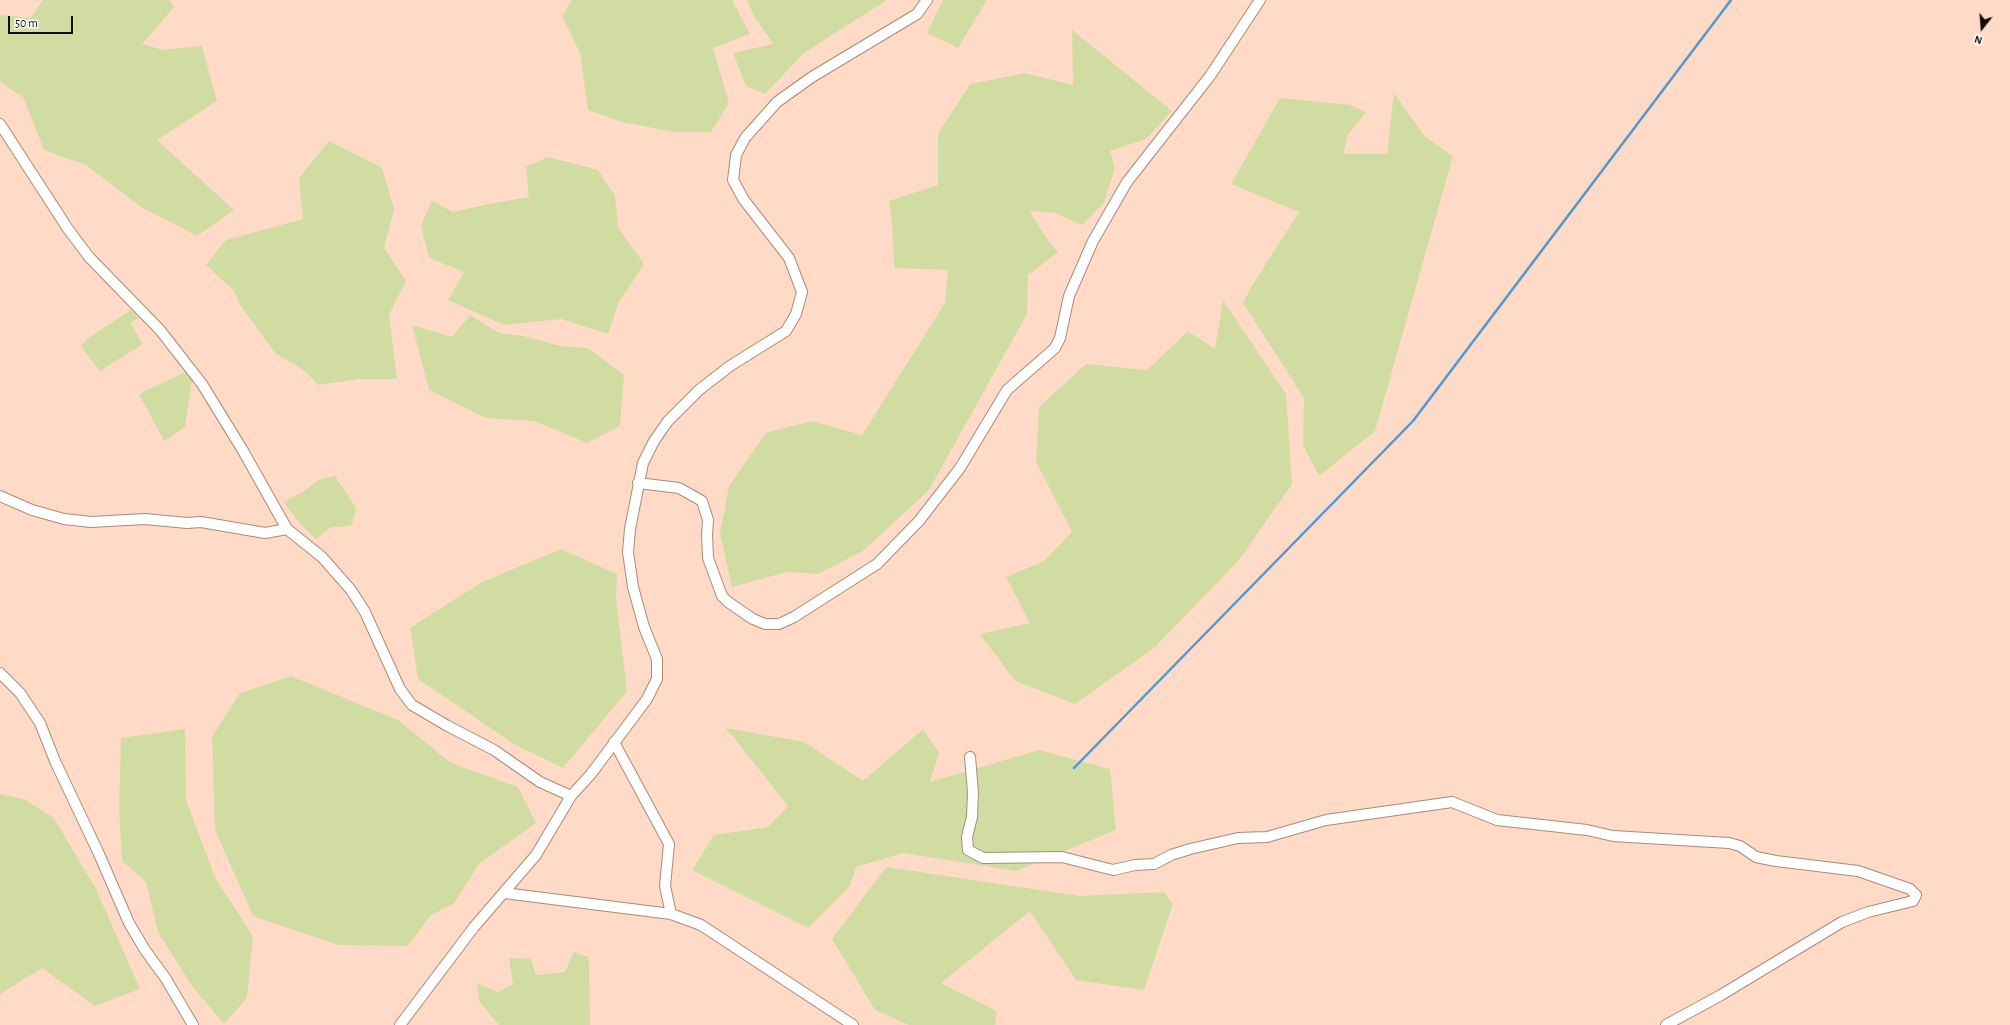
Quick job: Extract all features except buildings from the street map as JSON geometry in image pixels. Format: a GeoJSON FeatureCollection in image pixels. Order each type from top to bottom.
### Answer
{"type":"FeatureCollection","features":[{"type":"Feature","properties":{"kind":"street"},"geometry":{"type":"LineString","coordinates":[[400,1025],[474,927],[536,855],[571,796],[591,774],[647,699],[657,679],[657,659],[644,627],[633,587],[628,552],[630,529],[643,463],[654,440],[668,421],[699,390],[730,366],[786,330],[796,314],[802,292],[789,258],[744,200],[733,180],[736,155],[745,138],[777,102],[819,73],[917,14],[927,0]]}},
{"type":"Feature","properties":{"kind":"street"},"geometry":{"type":"LineString","coordinates":[[638,483],[679,488],[690,492],[702,501],[707,511],[708,520],[708,558],[722,596],[728,602],[753,619],[765,624],[780,624],[794,617],[877,564],[919,521],[960,468],[1007,390],[1055,348],[1060,338],[1069,296],[1078,275],[1093,241],[1127,182],[1210,76],[1260,0]]}},
{"type":"Feature","properties":{"kind":"street"},"geometry":{"type":"LineString","coordinates":[[0,124],[68,229],[89,256],[160,330],[202,384],[242,449],[287,529],[322,557],[351,590],[365,612],[400,689],[412,705],[494,750],[540,782],[571,796]]}},
{"type":"Feature","properties":{"kind":"street"},"geometry":{"type":"LineString","coordinates":[[0,496],[32,510],[64,519],[91,522],[145,519],[187,523],[201,522],[265,534],[287,529]]}},
{"type":"Feature","properties":{"kind":"street"},"geometry":{"type":"LineString","coordinates":[[0,673],[20,693],[40,723],[55,761],[100,854],[129,923],[145,950],[166,979],[193,1025]]}},
{"type":"Feature","properties":{"kind":"street"},"geometry":{"type":"LineString","coordinates":[[614,742],[669,844],[665,886],[666,900],[671,914]]}},
{"type":"Feature","properties":{"kind":"street"},"geometry":{"type":"LineString","coordinates":[[970,757],[972,817],[967,837],[968,850],[983,858],[1062,857],[1113,870],[1135,865],[1154,864],[1171,855],[1238,838],[1267,837],[1326,820],[1452,802],[1497,820],[1587,830],[1613,836],[1740,846],[1756,857],[1776,862],[1858,871],[1888,880],[1914,891],[1916,895],[1913,901],[1868,912],[1842,922],[1721,995],[1666,1025]]}},
{"type":"Feature","properties":{"kind":"street"},"geometry":{"type":"LineString","coordinates":[[504,893],[671,914],[701,925],[853,1025]]}},
{"type":"Feature","properties":{"kind":"green space"},"geometry":{"type":"Polygon","coordinates":[[[43,0],[169,0],[174,7],[142,44],[163,50],[202,46],[217,101],[157,140],[234,210],[197,236],[141,207],[86,165],[44,150],[23,97],[0,82],[0,15],[31,18],[43,0]]]}},
{"type":"Feature","properties":{"kind":"green space"},"geometry":{"type":"Polygon","coordinates":[[[572,0],[732,0],[750,34],[713,48],[729,103],[711,132],[675,132],[622,122],[588,110],[580,53],[562,16],[572,0]]]}},
{"type":"Feature","properties":{"kind":"green space"},"geometry":{"type":"Polygon","coordinates":[[[747,0],[887,0],[804,53],[765,94],[746,86],[733,53],[773,44],[754,16],[747,0]]]}},
{"type":"Feature","properties":{"kind":"green space"},"geometry":{"type":"Polygon","coordinates":[[[943,0],[987,0],[958,48],[927,33],[943,0]]]}},
{"type":"Feature","properties":{"kind":"green space"},"geometry":{"type":"Polygon","coordinates":[[[1072,30],[1172,111],[1146,139],[1110,151],[1115,168],[1104,203],[1082,225],[1055,213],[1030,211],[1046,238],[1058,252],[1028,275],[1027,314],[929,490],[863,551],[818,574],[787,572],[732,587],[720,533],[729,486],[766,433],[811,421],[862,435],[945,303],[948,270],[894,268],[892,222],[889,201],[938,185],[938,134],[970,84],[1025,73],[1073,85],[1072,30]]]}},
{"type":"Feature","properties":{"kind":"green space"},"geometry":{"type":"Polygon","coordinates":[[[1394,93],[1425,137],[1453,156],[1375,431],[1319,476],[1303,445],[1304,398],[1243,303],[1253,284],[1299,212],[1231,184],[1280,98],[1351,105],[1366,112],[1348,135],[1343,154],[1387,154],[1394,93]]]}},
{"type":"Feature","properties":{"kind":"green space"},"geometry":{"type":"Polygon","coordinates":[[[329,141],[382,168],[394,209],[384,248],[406,281],[389,315],[397,379],[360,379],[318,385],[305,371],[275,353],[241,306],[233,290],[206,265],[226,240],[303,219],[299,178],[329,141]]]}},
{"type":"Feature","properties":{"kind":"green space"},"geometry":{"type":"Polygon","coordinates":[[[548,157],[598,170],[615,196],[618,227],[644,264],[619,302],[608,334],[561,319],[504,325],[448,300],[464,272],[429,258],[421,225],[432,201],[453,212],[529,197],[526,167],[548,157]]]}},
{"type":"Feature","properties":{"kind":"green space"},"geometry":{"type":"Polygon","coordinates":[[[1223,300],[1286,394],[1292,484],[1239,560],[1154,648],[1075,704],[1015,681],[980,634],[1030,623],[1006,577],[1044,561],[1072,532],[1036,462],[1039,407],[1086,364],[1147,370],[1188,331],[1215,349],[1223,300]]]}},
{"type":"Feature","properties":{"kind":"green space"},"geometry":{"type":"Polygon","coordinates":[[[131,310],[139,318],[130,323],[143,344],[100,371],[81,346],[88,338],[131,310]]]}},
{"type":"Feature","properties":{"kind":"green space"},"geometry":{"type":"Polygon","coordinates":[[[470,315],[499,333],[523,336],[561,346],[588,348],[624,375],[620,426],[587,443],[534,421],[486,418],[429,390],[412,325],[452,337],[470,315]]]}},
{"type":"Feature","properties":{"kind":"green space"},"geometry":{"type":"Polygon","coordinates":[[[185,372],[192,380],[185,427],[164,441],[139,394],[185,372]]]}},
{"type":"Feature","properties":{"kind":"green space"},"geometry":{"type":"Polygon","coordinates":[[[335,476],[356,508],[352,525],[331,527],[316,539],[300,524],[284,502],[303,492],[318,480],[335,476]]]}},
{"type":"Feature","properties":{"kind":"green space"},"geometry":{"type":"Polygon","coordinates":[[[561,549],[617,574],[616,601],[627,691],[563,768],[514,744],[418,679],[410,628],[482,582],[561,549]]]}},
{"type":"Feature","properties":{"kind":"green space"},"geometry":{"type":"Polygon","coordinates":[[[291,676],[398,720],[451,763],[518,787],[536,823],[479,864],[454,903],[430,916],[408,946],[338,945],[253,916],[215,830],[212,737],[240,693],[291,676]]]}},
{"type":"Feature","properties":{"kind":"green space"},"geometry":{"type":"Polygon","coordinates":[[[726,728],[804,742],[863,781],[923,729],[939,753],[930,782],[1039,750],[1110,769],[1116,830],[1016,871],[903,853],[856,867],[850,886],[808,928],[692,870],[714,835],[768,827],[788,806],[726,728]]]}},
{"type":"Feature","properties":{"kind":"green space"},"geometry":{"type":"Polygon","coordinates":[[[185,729],[186,800],[215,877],[253,937],[247,998],[224,1024],[192,986],[158,932],[146,882],[122,861],[119,811],[121,738],[185,729]]]}},
{"type":"Feature","properties":{"kind":"green space"},"geometry":{"type":"Polygon","coordinates":[[[0,794],[24,799],[54,818],[96,889],[140,989],[95,1006],[42,968],[0,994],[0,794]]]}},
{"type":"Feature","properties":{"kind":"green space"},"geometry":{"type":"Polygon","coordinates":[[[886,867],[1080,896],[1164,892],[1173,904],[1144,990],[1076,980],[1030,911],[941,983],[997,1011],[995,1025],[909,1025],[875,1010],[832,939],[886,867]]]}},
{"type":"Feature","properties":{"kind":"green space"},"geometry":{"type":"Polygon","coordinates":[[[574,952],[589,957],[590,1025],[499,1025],[479,1001],[477,983],[498,992],[513,984],[509,958],[531,959],[536,975],[565,972],[574,952]]]}},
{"type":"Feature","properties":{"kind":"waterway"},"geometry":{"type":"LineString","coordinates":[[1074,768],[1413,421],[1731,0]]}}]}
